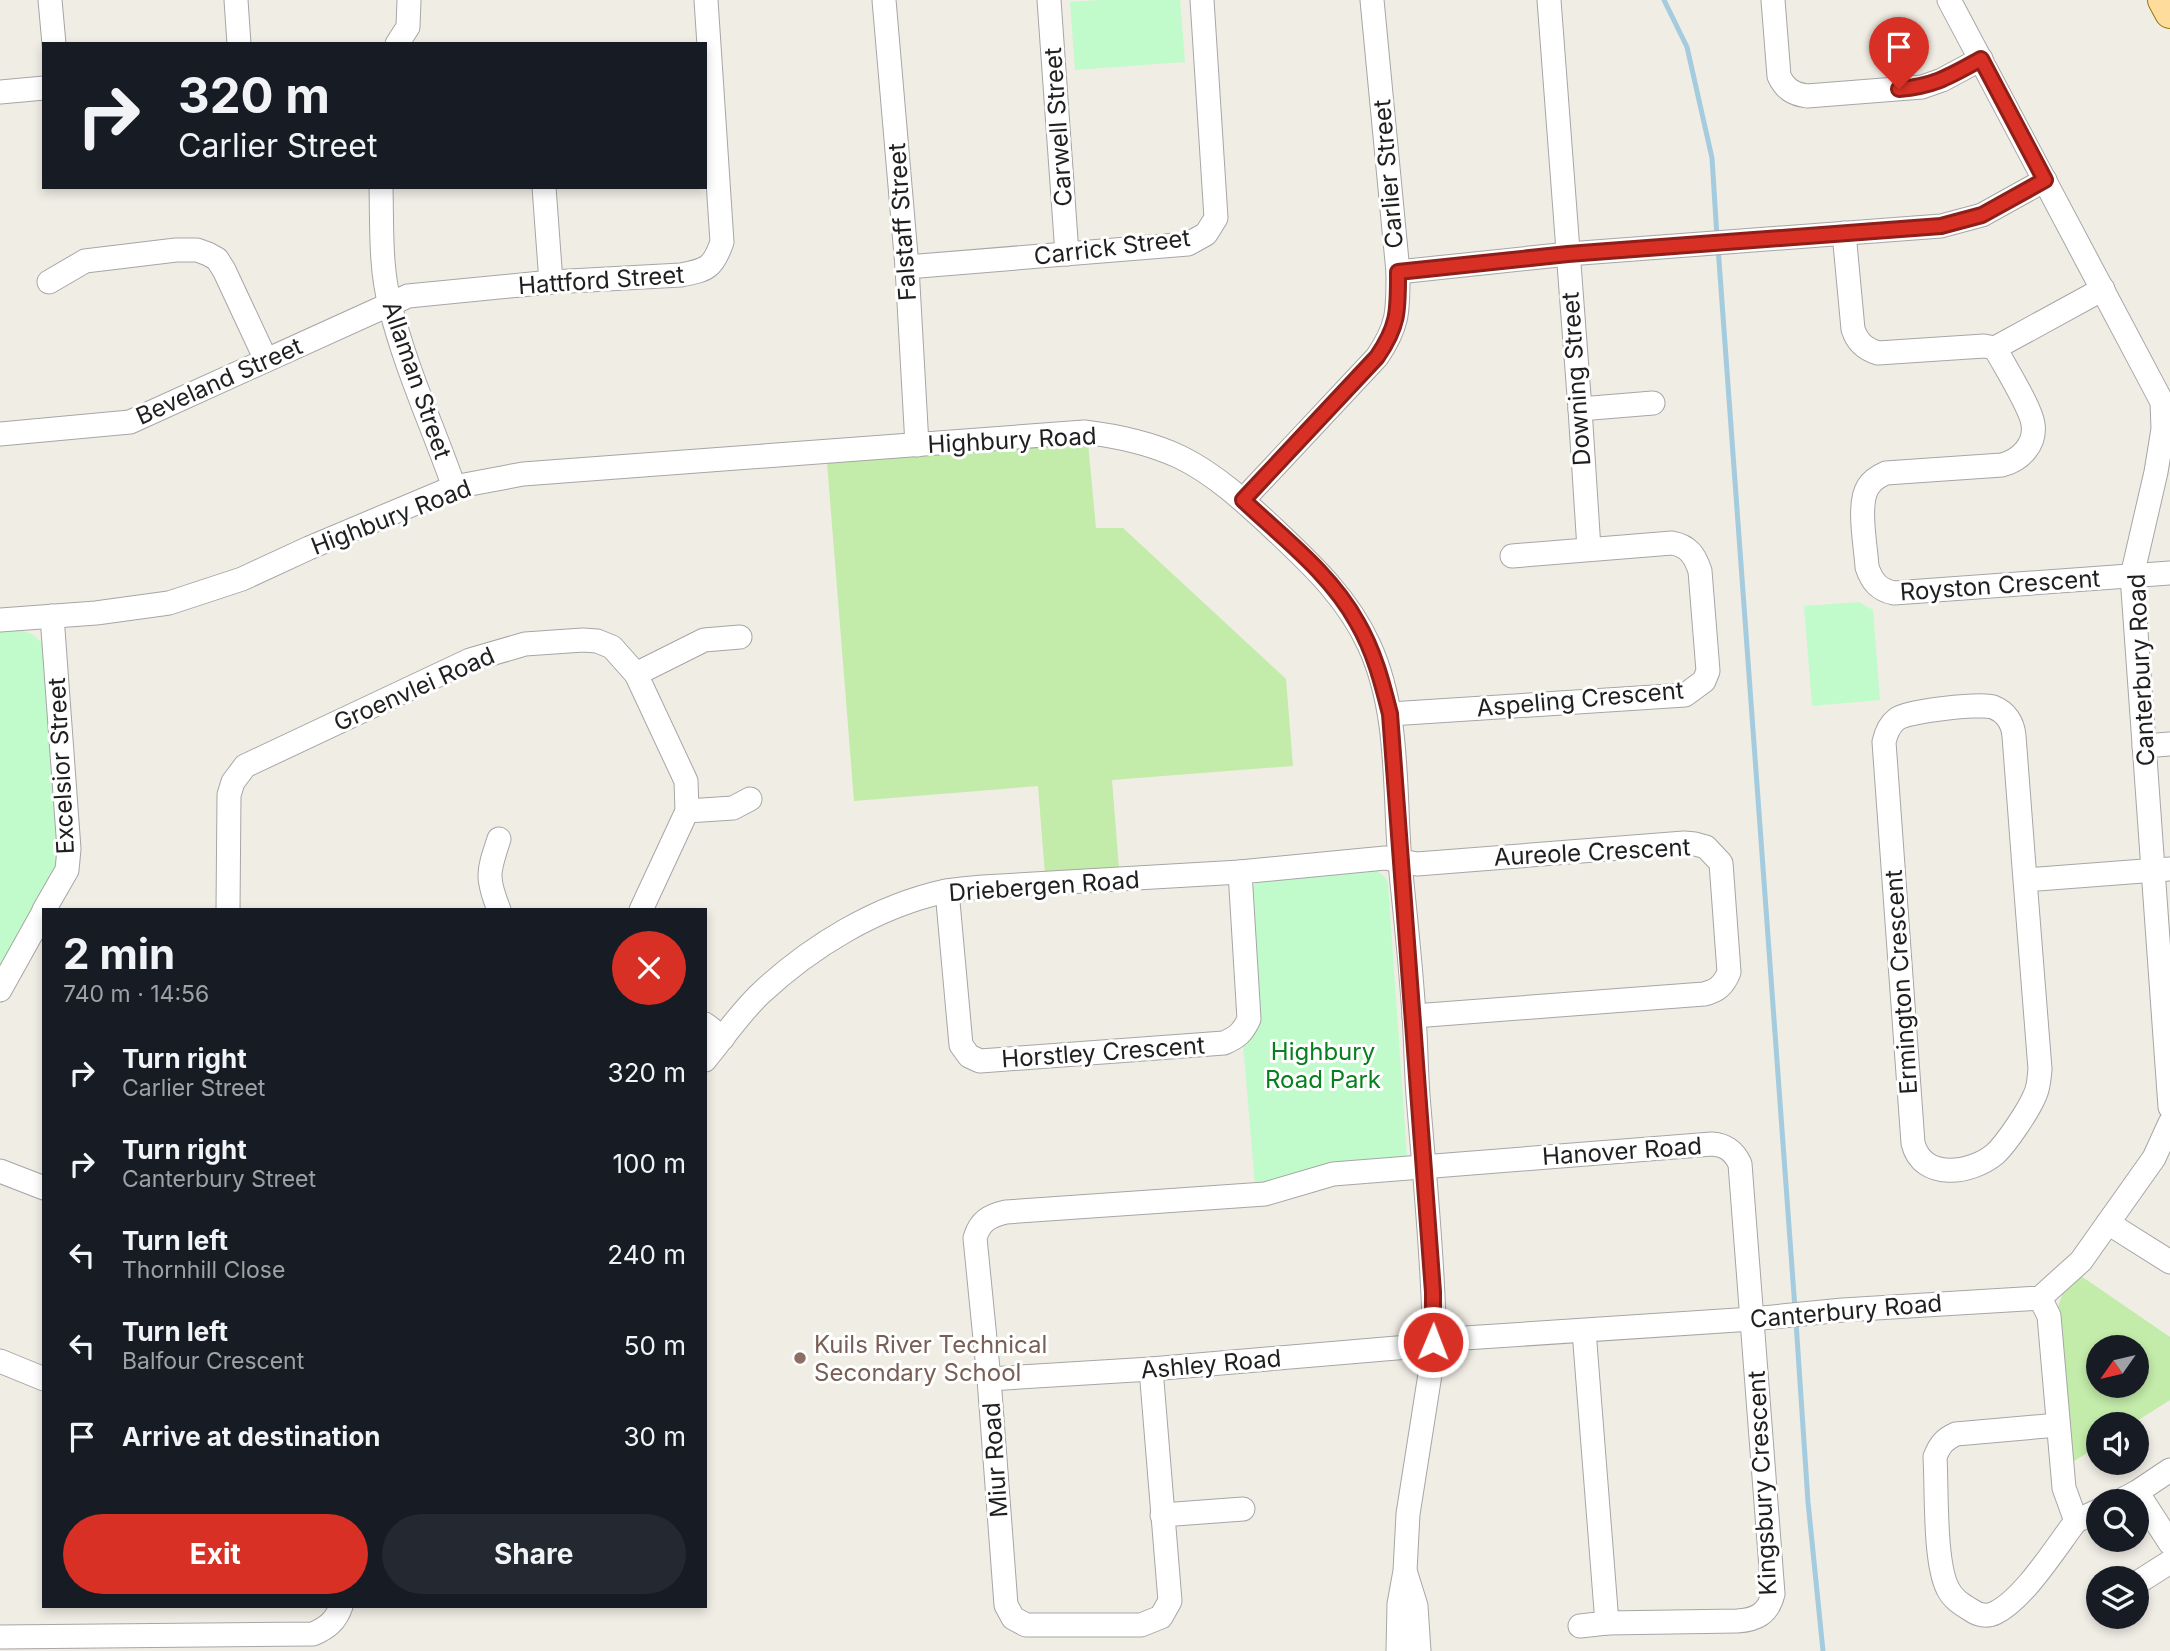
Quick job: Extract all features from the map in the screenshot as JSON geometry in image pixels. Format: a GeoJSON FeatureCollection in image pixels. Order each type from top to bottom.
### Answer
{"type":"FeatureCollection","features":[{"type":"Feature","properties":{"kind":"main road"},"geometry":{"type":"LineString","coordinates":[[2163,0],[2170,13]]}},
{"type":"Feature","properties":{"kind":"street"},"geometry":{"type":"LineString","coordinates":[[50,0],[54,42]]}},
{"type":"Feature","properties":{"kind":"street"},"geometry":{"type":"LineString","coordinates":[[236,0],[239,42]]}},
{"type":"Feature","properties":{"kind":"street"},"geometry":{"type":"LineString","coordinates":[[398,42],[408,27],[409,0]]}},
{"type":"Feature","properties":{"kind":"street","name":"Hattford Street"},"geometry":{"type":"LineString","coordinates":[[389,304],[408,296],[551,282],[681,275],[710,267],[722,242],[706,0]]}},
{"type":"Feature","properties":{"kind":"street","name":"Falstaff Street"},"geometry":{"type":"LineString","coordinates":[[884,0],[906,267],[917,445]]}},
{"type":"Feature","properties":{"kind":"street","name":"Carwell Street"},"geometry":{"type":"LineString","coordinates":[[1049,0],[1067,254]]}},
{"type":"Feature","properties":{"kind":"street","name":"Carrick Street"},"geometry":{"type":"LineString","coordinates":[[906,267],[1188,244],[1206,234],[1216,218],[1202,0]]}},
{"type":"Feature","properties":{"kind":"street","name":"Carlier Street"},"geometry":{"type":"LineString","coordinates":[[1243,500],[1377,357],[1390,337],[1398,314],[1398,272],[1372,0]]}},
{"type":"Feature","properties":{"kind":"street","name":"Downing Street"},"geometry":{"type":"LineString","coordinates":[[1549,0],[1589,549]]}},
{"type":"Feature","properties":{"kind":"street"},"geometry":{"type":"LineString","coordinates":[[1773,0],[1777,71],[1785,87],[1798,95],[1922,87],[1942,80],[1981,59]]}},
{"type":"Feature","properties":{"kind":"street","name":"Canterbury Road"},"geometry":{"type":"LineString","coordinates":[[1949,0],[2162,402],[2163,429],[2156,472],[2132,576],[2144,746],[2161,869],[2170,1107]]}},
{"type":"Feature","properties":{"kind":"street"},"geometry":{"type":"LineString","coordinates":[[0,92],[42,88]]}},
{"type":"Feature","properties":{"kind":"street"},"geometry":{"type":"LineString","coordinates":[[1398,272],[1568,254],[1941,226],[1982,215],[2045,180]]}},
{"type":"Feature","properties":{"kind":"street","name":"Allaman Street"},"geometry":{"type":"LineString","coordinates":[[381,189],[384,275],[389,304],[454,487]]}},
{"type":"Feature","properties":{"kind":"street"},"geometry":{"type":"LineString","coordinates":[[544,189],[551,282]]}},
{"type":"Feature","properties":{"kind":"street"},"geometry":{"type":"LineString","coordinates":[[1844,233],[1853,329],[1863,346],[1878,353],[1984,346],[1995,348],[2103,289]]}},
{"type":"Feature","properties":{"kind":"street"},"geometry":{"type":"LineString","coordinates":[[49,282],[85,261],[197,250],[217,260],[224,270],[266,360]]}},
{"type":"Feature","properties":{"kind":"street","name":"Beveland Street"},"geometry":{"type":"LineString","coordinates":[[0,434],[130,422],[389,304]]}},
{"type":"Feature","properties":{"kind":"street","name":"Royston Crescent"},"geometry":{"type":"LineString","coordinates":[[1995,348],[2033,419],[2034,433],[2029,445],[2018,459],[2003,465],[1886,473],[1878,477],[1868,487],[1862,500],[1870,577],[1882,591],[1894,593],[2132,576]]}},
{"type":"Feature","properties":{"kind":"street"},"geometry":{"type":"LineString","coordinates":[[1580,410],[1653,403]]}},
{"type":"Feature","properties":{"kind":"street","name":"Highbury Road"},"geometry":{"type":"LineString","coordinates":[[0,620],[133,609],[169,603],[242,579],[332,537],[454,487],[523,474],[1084,432],[1118,436],[1183,458],[1243,500],[1318,570],[1342,598],[1369,645],[1390,714],[1433,1292],[1431,1368],[1408,1514],[1405,1571],[1399,1604],[1398,1651]]}},
{"type":"Feature","properties":{"kind":"street","name":"Aspeling Crescent"},"geometry":{"type":"LineString","coordinates":[[1390,714],[1678,696],[1698,688],[1704,681],[1708,671],[1700,571],[1696,557],[1687,548],[1672,544],[1512,556]]}},
{"type":"Feature","properties":{"kind":"street"},"geometry":{"type":"LineString","coordinates":[[2132,576],[2170,573]]}},
{"type":"Feature","properties":{"kind":"street","name":"Excelsior Street"},"geometry":{"type":"LineString","coordinates":[[46,908],[67,870],[69,849],[52,616]]}},
{"type":"Feature","properties":{"kind":"street"},"geometry":{"type":"LineString","coordinates":[[636,674],[704,640],[740,637]]}},
{"type":"Feature","properties":{"kind":"street","name":"Groenvlei Road"},"geometry":{"type":"LineString","coordinates":[[228,908],[229,795],[233,782],[245,766],[495,651],[525,645],[583,640],[597,641],[612,647],[636,674],[687,781],[687,811],[642,908]]}},
{"type":"Feature","properties":{"kind":"street","name":"Ermington Crescent"},"geometry":{"type":"LineString","coordinates":[[1987,706],[2006,715],[2014,728],[2025,880],[2040,1069],[2036,1093],[2003,1146],[1988,1159],[1969,1167],[1939,1170],[1931,1168],[1919,1157],[1913,1143],[1884,742],[1888,729],[1899,717],[1914,712],[1987,706]]}},
{"type":"Feature","properties":{"kind":"street"},"geometry":{"type":"LineString","coordinates":[[2144,746],[2170,744]]}},
{"type":"Feature","properties":{"kind":"street"},"geometry":{"type":"LineString","coordinates":[[687,811],[733,808],[750,799]]}},
{"type":"Feature","properties":{"kind":"street"},"geometry":{"type":"LineString","coordinates":[[498,908],[489,881],[490,866],[499,839]]}},
{"type":"Feature","properties":{"kind":"street","name":"Aureole Crescent"},"geometry":{"type":"LineString","coordinates":[[1400,861],[1417,864],[1695,844],[1706,847],[1721,863],[1729,972],[1716,990],[1704,994],[1414,1016]]}},
{"type":"Feature","properties":{"kind":"street","name":"Driebergen Road"},"geometry":{"type":"LineString","coordinates":[[707,1054],[714,1031],[797,962],[864,921],[909,902],[947,891],[1240,872],[1385,858],[1400,861]]}},
{"type":"Feature","properties":{"kind":"street"},"geometry":{"type":"LineString","coordinates":[[2025,880],[2161,869]]}},
{"type":"Feature","properties":{"kind":"street","name":"Horstley Crescent"},"geometry":{"type":"LineString","coordinates":[[947,891],[961,1045],[969,1056],[980,1061],[1224,1042],[1237,1037],[1249,1019],[1240,872]]}},
{"type":"Feature","properties":{"kind":"street","name":"Excelsior Street"},"geometry":{"type":"LineString","coordinates":[[0,990],[42,915]]}},
{"type":"Feature","properties":{"kind":"street"},"geometry":{"type":"LineString","coordinates":[[2076,1521],[2064,1488],[2049,1316],[2040,1298],[2081,1261],[2154,1158],[2170,1123]]}},
{"type":"Feature","properties":{"kind":"street","name":"Hanover Road"},"geometry":{"type":"LineString","coordinates":[[1424,1166],[1712,1144],[1726,1147],[1740,1164],[1763,1318]]}},
{"type":"Feature","properties":{"kind":"street","name":"Miur Road"},"geometry":{"type":"LineString","coordinates":[[1151,1369],[1170,1601],[1161,1617],[1141,1625],[1026,1625],[1013,1618],[1006,1605],[975,1238],[978,1227],[990,1216],[1006,1212],[1265,1194],[1333,1174],[1424,1166]]}},
{"type":"Feature","properties":{"kind":"street"},"geometry":{"type":"LineString","coordinates":[[0,1171],[42,1187]]}},
{"type":"Feature","properties":{"kind":"street"},"geometry":{"type":"LineString","coordinates":[[2108,1223],[2170,1262]]}},
{"type":"Feature","properties":{"kind":"street","name":"Canterbury Road"},"geometry":{"type":"LineString","coordinates":[[1433,1342],[1843,1310],[2040,1298]]}},
{"type":"Feature","properties":{"kind":"street","name":"Kingsbury Crescent"},"geometry":{"type":"LineString","coordinates":[[1580,1626],[1607,1623],[1747,1621],[1762,1615],[1771,1602],[1773,1594],[1763,1318]]}},
{"type":"Feature","properties":{"kind":"street"},"geometry":{"type":"LineString","coordinates":[[1584,1331],[1607,1623]]}},
{"type":"Feature","properties":{"kind":"street","name":"Ashley Road"},"geometry":{"type":"LineString","coordinates":[[989,1379],[1151,1369],[1420,1346],[1433,1342]]}},
{"type":"Feature","properties":{"kind":"street"},"geometry":{"type":"LineString","coordinates":[[0,1361],[42,1378]]}},
{"type":"Feature","properties":{"kind":"street"},"geometry":{"type":"LineString","coordinates":[[2058,1425],[1956,1434],[1939,1446],[1935,1457],[1940,1563],[1946,1587],[1953,1597],[1978,1615],[1997,1612],[2031,1580],[2076,1521],[2086,1516]]}},
{"type":"Feature","properties":{"kind":"street"},"geometry":{"type":"LineString","coordinates":[[2140,1489],[2170,1470]]}},
{"type":"Feature","properties":{"kind":"street"},"geometry":{"type":"LineString","coordinates":[[1162,1515],[1243,1509]]}},
{"type":"Feature","properties":{"kind":"street"},"geometry":{"type":"LineString","coordinates":[[2149,1521],[2170,1543]]}},
{"type":"Feature","properties":{"kind":"street"},"geometry":{"type":"LineString","coordinates":[[2149,1575],[2170,1562]]}},
{"type":"Feature","properties":{"kind":"street","name":"Highbury Road"},"geometry":{"type":"LineString","coordinates":[[1405,1571],[1416,1606],[1419,1651]]}},
{"type":"Feature","properties":{"kind":"street"},"geometry":{"type":"LineString","coordinates":[[0,1636],[313,1634],[331,1624],[340,1608]]}},
{"type":"Feature","properties":{"kind":"green space"},"geometry":{"type":"Polygon","coordinates":[[[1180,0],[1185,62],[1075,70],[1070,2],[1180,0]]]}},
{"type":"Feature","properties":{"kind":"green space"},"geometry":{"type":"Polygon","coordinates":[[[1088,443],[1096,528],[1123,528],[1286,679],[1293,766],[1112,780],[1119,869],[1045,875],[1038,786],[854,801],[827,462],[1088,443]]]}},
{"type":"Feature","properties":{"kind":"green space"},"geometry":{"type":"Polygon","coordinates":[[[1859,602],[1873,610],[1880,700],[1812,706],[1804,606],[1859,602]]]}},
{"type":"Feature","properties":{"kind":"green space"},"geometry":{"type":"Polygon","coordinates":[[[20,630],[32,634],[43,644],[61,848],[58,865],[0,973],[0,632],[20,630]]]}},
{"type":"Feature","properties":{"kind":"green space","name":"Highbury Road Park"},"geometry":{"type":"Polygon","coordinates":[[[1376,870],[1388,883],[1407,1157],[1255,1186],[1243,1043],[1251,889],[1259,880],[1376,870]]]}},
{"type":"Feature","properties":{"kind":"green space"},"geometry":{"type":"Polygon","coordinates":[[[2081,1276],[2170,1337],[2170,1400],[2149,1413],[2086,1412],[2086,1454],[2068,1465],[2058,1307],[2062,1295],[2081,1276]]]}},
{"type":"Feature","properties":{"kind":"waterway"},"geometry":{"type":"LineString","coordinates":[[1664,0],[1687,47],[1712,158],[1717,237]]}},
{"type":"Feature","properties":{"kind":"waterway"},"geometry":{"type":"LineString","coordinates":[[1718,247],[1795,1309]]}},
{"type":"Feature","properties":{"kind":"waterway"},"geometry":{"type":"LineString","coordinates":[[1796,1322],[1808,1502],[1823,1651]]}},
{"type":"Feature","properties":{"kind":"place","name":"Kuils River Technical Secondary School"},"geometry":{"type":"Point","coordinates":[800,1358]}},
{"type":"Feature","properties":{"kind":"route"},"geometry":{"type":"LineString","coordinates":[[1433,1342],[1433,1292],[1390,714],[1369,645],[1342,598],[1318,570],[1243,500],[1377,357],[1390,337],[1398,314],[1398,272],[1568,254],[1941,226],[1982,215],[2045,180],[1981,59],[1933,84],[1899,89]]}}]}
